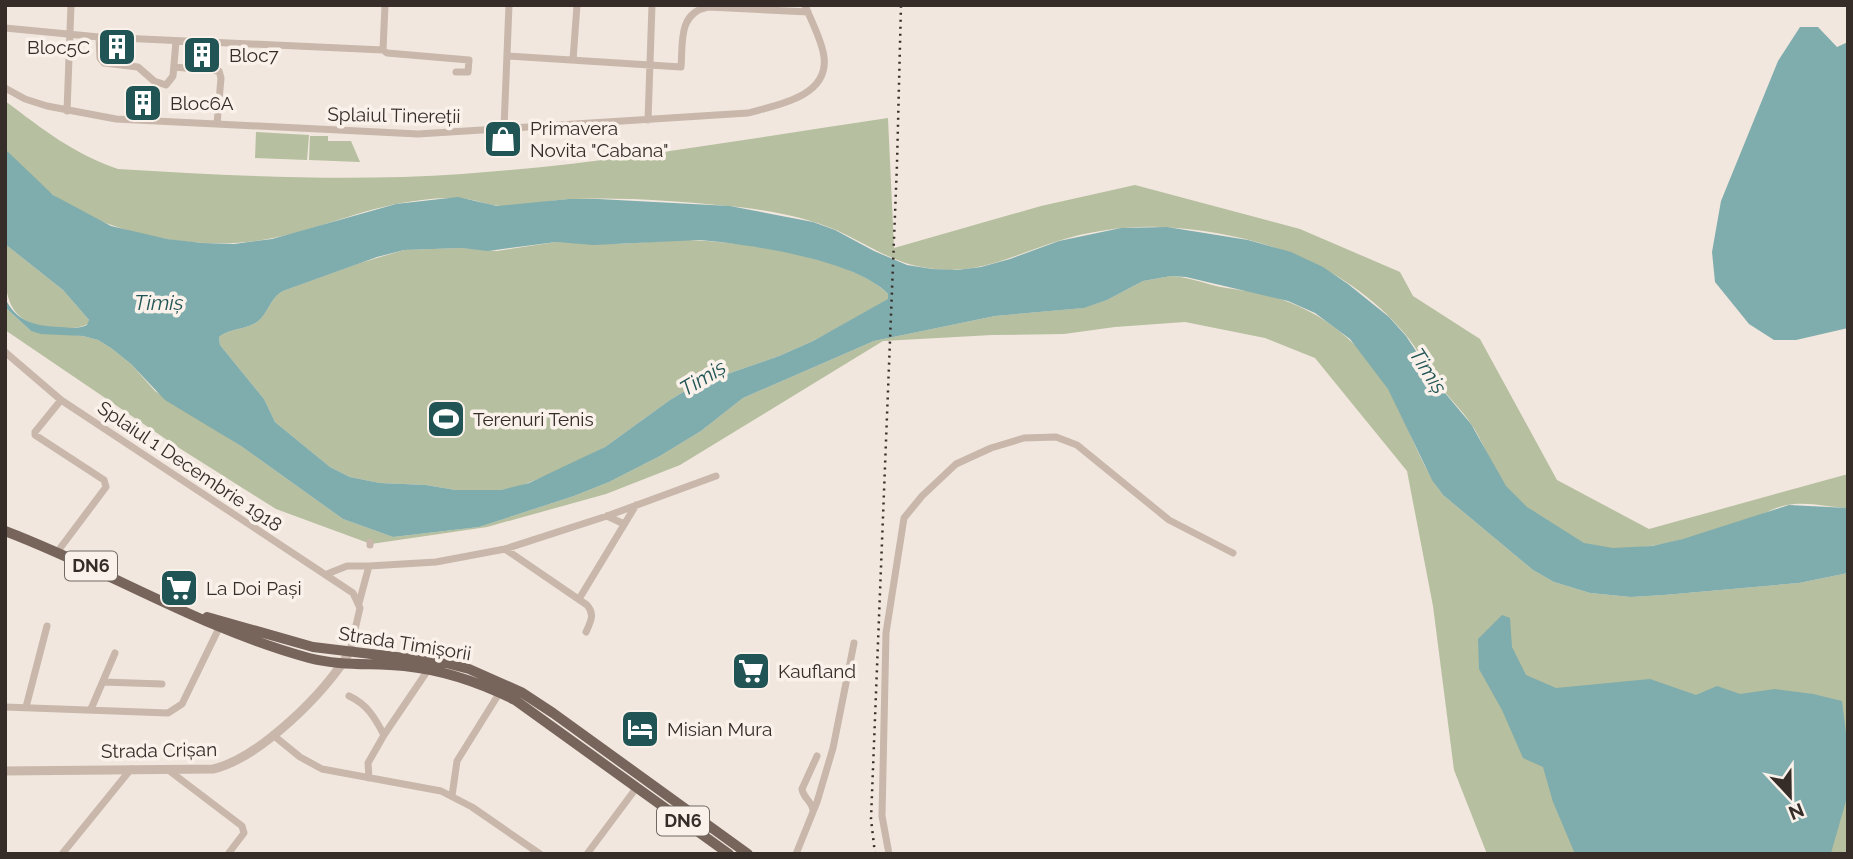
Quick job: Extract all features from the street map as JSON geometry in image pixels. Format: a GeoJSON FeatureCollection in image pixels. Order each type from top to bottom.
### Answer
{"type":"FeatureCollection","features":[{"type":"Feature","properties":{"kind":"main road","name":"Strada Timișorii"},"geometry":{"type":"LineString","coordinates":[[5,531],[58,551],[219,628],[308,658],[343,664],[404,666],[457,674],[500,692],[729,854]]}},
{"type":"Feature","properties":{"kind":"main road","name":"Strada Timișorii"},"geometry":{"type":"LineString","coordinates":[[175,607],[313,647],[446,663],[489,676],[521,692],[748,854]]}},
{"type":"Feature","properties":{"kind":"street"},"geometry":{"type":"LineString","coordinates":[[67,111],[71,5]]}},
{"type":"Feature","properties":{"kind":"street"},"geometry":{"type":"LineString","coordinates":[[383,50],[385,5]]}},
{"type":"Feature","properties":{"kind":"street"},"geometry":{"type":"LineString","coordinates":[[504,128],[509,5]]}},
{"type":"Feature","properties":{"kind":"street"},"geometry":{"type":"LineString","coordinates":[[573,60],[577,5]]}},
{"type":"Feature","properties":{"kind":"street"},"geometry":{"type":"LineString","coordinates":[[648,120],[653,5]]}},
{"type":"Feature","properties":{"kind":"street"},"geometry":{"type":"LineString","coordinates":[[507,56],[681,67],[685,26],[693,12],[708,6],[806,9]]}},
{"type":"Feature","properties":{"kind":"street","name":"Splaiul Tinereții"},"geometry":{"type":"LineString","coordinates":[[5,88],[25,99],[67,111],[116,119],[418,134],[748,113],[785,103],[805,93],[820,79],[824,68],[824,55],[806,9]]}},
{"type":"Feature","properties":{"kind":"street"},"geometry":{"type":"LineString","coordinates":[[5,28],[99,37],[383,50],[387,53],[469,60],[468,72],[456,72]]}},
{"type":"Feature","properties":{"kind":"street"},"geometry":{"type":"LineString","coordinates":[[99,37],[100,58],[104,63],[138,67],[160,85],[171,81],[176,41]]}},
{"type":"Feature","properties":{"kind":"street"},"geometry":{"type":"LineString","coordinates":[[174,67],[215,69],[221,74],[217,124]]}},
{"type":"Feature","properties":{"kind":"street","name":"Splaiul 1 Decembrie 1918"},"geometry":{"type":"LineString","coordinates":[[5,352],[61,400],[327,575],[352,593],[359,603]]}},
{"type":"Feature","properties":{"kind":"street"},"geometry":{"type":"LineString","coordinates":[[58,551],[106,487],[104,480],[35,435],[61,400]]}},
{"type":"Feature","properties":{"kind":"street"},"geometry":{"type":"LineString","coordinates":[[889,854],[882,816],[886,633],[904,518],[922,496],[956,464],[990,448],[1024,438],[1056,437],[1077,445],[1169,520],[1233,553]]}},
{"type":"Feature","properties":{"kind":"street"},"geometry":{"type":"LineString","coordinates":[[327,575],[347,566],[436,562],[505,550],[716,476]]}},
{"type":"Feature","properties":{"kind":"street"},"geometry":{"type":"LineString","coordinates":[[579,600],[636,506]]}},
{"type":"Feature","properties":{"kind":"street"},"geometry":{"type":"LineString","coordinates":[[607,516],[624,524]]}},
{"type":"Feature","properties":{"kind":"street"},"geometry":{"type":"LineString","coordinates":[[505,550],[591,610],[592,618],[586,632]]}},
{"type":"Feature","properties":{"kind":"street"},"geometry":{"type":"LineString","coordinates":[[351,652],[359,603],[369,566]]}},
{"type":"Feature","properties":{"kind":"street"},"geometry":{"type":"LineString","coordinates":[[26,707],[47,626]]}},
{"type":"Feature","properties":{"kind":"street"},"geometry":{"type":"LineString","coordinates":[[5,707],[168,713],[181,704],[219,628]]}},
{"type":"Feature","properties":{"kind":"street"},"geometry":{"type":"LineString","coordinates":[[796,854],[813,812],[832,748],[854,643]]}},
{"type":"Feature","properties":{"kind":"street","name":"Strada Crișan"},"geometry":{"type":"LineString","coordinates":[[5,771],[213,769],[226,766],[242,759],[301,711],[351,652]]}},
{"type":"Feature","properties":{"kind":"street"},"geometry":{"type":"LineString","coordinates":[[91,709],[115,653]]}},
{"type":"Feature","properties":{"kind":"street"},"geometry":{"type":"LineString","coordinates":[[369,779],[368,763],[428,670]]}},
{"type":"Feature","properties":{"kind":"street"},"geometry":{"type":"LineString","coordinates":[[103,682],[162,684]]}},
{"type":"Feature","properties":{"kind":"street"},"geometry":{"type":"LineString","coordinates":[[452,796],[457,761],[500,692]]}},
{"type":"Feature","properties":{"kind":"street"},"geometry":{"type":"LineString","coordinates":[[349,696],[368,708],[384,735]]}},
{"type":"Feature","properties":{"kind":"street"},"geometry":{"type":"LineString","coordinates":[[273,734],[300,757],[322,769],[442,791],[472,807],[540,854]]}},
{"type":"Feature","properties":{"kind":"street"},"geometry":{"type":"LineString","coordinates":[[813,812],[812,805],[802,789],[817,756]]}},
{"type":"Feature","properties":{"kind":"street"},"geometry":{"type":"LineString","coordinates":[[62,854],[131,768]]}},
{"type":"Feature","properties":{"kind":"street"},"geometry":{"type":"LineString","coordinates":[[167,769],[242,826],[244,833],[228,854]]}},
{"type":"Feature","properties":{"kind":"street"},"geometry":{"type":"LineString","coordinates":[[587,854],[637,787]]}},
{"type":"Feature","properties":{"kind":"green space"},"geometry":{"type":"Polygon","coordinates":[[[5,101],[72,148],[118,169],[290,177],[376,178],[516,170],[676,150],[888,118],[894,248],[1041,206],[1135,185],[1300,229],[1400,272],[1413,296],[1480,339],[1557,480],[1649,529],[1848,474],[1848,508],[1810,504],[1787,505],[1719,529],[1651,546],[1607,548],[1578,541],[1552,527],[1507,488],[1467,419],[1439,385],[1410,340],[1381,309],[1354,287],[1325,269],[1261,243],[1228,235],[1159,227],[1108,230],[1058,241],[992,264],[950,270],[903,262],[824,225],[754,209],[611,199],[502,206],[447,198],[384,207],[273,238],[246,242],[187,242],[126,230],[98,220],[49,192],[5,149],[5,101]]]}},
{"type":"Feature","properties":{"kind":"green space"},"geometry":{"type":"Polygon","coordinates":[[[256,132],[309,135],[307,160],[255,158],[256,132]]]}},
{"type":"Feature","properties":{"kind":"green space"},"geometry":{"type":"Polygon","coordinates":[[[310,136],[328,136],[328,141],[351,141],[360,162],[309,160],[310,136]]]}},
{"type":"Feature","properties":{"kind":"green space"},"geometry":{"type":"Polygon","coordinates":[[[680,240],[759,247],[820,260],[871,281],[888,294],[888,300],[813,341],[779,356],[693,386],[605,447],[562,469],[518,487],[501,490],[456,490],[426,485],[380,483],[350,477],[330,467],[275,422],[264,399],[220,345],[219,337],[257,322],[283,291],[404,250],[461,248],[497,251],[556,242],[619,244],[680,240]]]}},
{"type":"Feature","properties":{"kind":"green space"},"geometry":{"type":"Polygon","coordinates":[[[5,244],[63,290],[89,320],[88,324],[74,328],[50,327],[22,318],[14,310],[6,287],[5,244]]]}},
{"type":"Feature","properties":{"kind":"green space"},"geometry":{"type":"Polygon","coordinates":[[[1171,276],[1263,294],[1289,302],[1307,310],[1339,331],[1379,373],[1427,470],[1443,495],[1533,570],[1554,582],[1590,593],[1631,597],[1799,583],[1848,573],[1848,854],[1487,854],[1454,770],[1433,606],[1407,471],[1315,358],[1265,338],[1185,322],[1064,334],[883,341],[680,465],[606,494],[487,527],[371,544],[276,509],[176,446],[5,330],[5,307],[31,331],[98,340],[131,364],[155,391],[241,446],[343,519],[393,537],[479,527],[609,482],[701,431],[743,398],[874,341],[995,316],[1083,308],[1107,300],[1143,281],[1171,276]]]}},
{"type":"Feature","properties":{"kind":"water"},"geometry":{"type":"Polygon","coordinates":[[[1800,27],[1818,27],[1837,47],[1848,42],[1848,328],[1796,340],[1774,340],[1749,324],[1715,282],[1712,252],[1721,201],[1778,61],[1800,27]]]}},
{"type":"Feature","properties":{"kind":"water","name":"Timiș"},"geometry":{"type":"Polygon","coordinates":[[[5,149],[53,195],[111,226],[167,239],[202,243],[234,244],[272,239],[396,204],[458,197],[497,206],[598,199],[730,206],[813,222],[907,265],[932,269],[981,267],[1059,241],[1121,228],[1167,227],[1248,240],[1291,252],[1323,267],[1389,317],[1471,424],[1506,486],[1527,507],[1584,543],[1613,548],[1652,546],[1683,539],[1789,505],[1848,508],[1848,573],[1799,583],[1631,597],[1590,593],[1554,582],[1533,570],[1443,495],[1432,480],[1388,389],[1350,339],[1315,313],[1288,301],[1186,277],[1171,276],[1143,281],[1107,300],[1084,308],[995,316],[874,341],[743,398],[701,431],[609,482],[479,527],[393,537],[343,519],[241,446],[165,400],[131,364],[98,340],[31,331],[5,307],[5,298],[15,313],[35,324],[77,328],[87,325],[89,320],[63,290],[5,244],[5,149]],[[699,240],[594,245],[556,242],[488,251],[461,248],[404,250],[283,291],[257,322],[219,337],[220,345],[264,399],[275,422],[330,467],[350,477],[380,483],[426,485],[456,490],[501,490],[529,483],[605,447],[693,386],[779,356],[813,341],[888,299],[888,294],[851,271],[799,255],[699,240]]]}},
{"type":"Feature","properties":{"kind":"water"},"geometry":{"type":"Polygon","coordinates":[[[1502,615],[1510,618],[1512,647],[1526,675],[1556,688],[1650,679],[1696,695],[1717,686],[1740,694],[1775,689],[1842,701],[1848,749],[1848,794],[1831,853],[1575,854],[1553,802],[1543,767],[1523,758],[1502,710],[1479,669],[1478,639],[1502,615]]]}},
{"type":"Feature","properties":{"kind":"railway"},"geometry":{"type":"LineString","coordinates":[[875,854],[871,819],[901,5]]}},
{"type":"Feature","properties":{"kind":"place","name":"Bloc5C"},"geometry":{"type":"Point","coordinates":[117,47]}},
{"type":"Feature","properties":{"kind":"place","name":"Bloc7"},"geometry":{"type":"Point","coordinates":[202,55]}},
{"type":"Feature","properties":{"kind":"place","name":"Bloc6A"},"geometry":{"type":"Point","coordinates":[143,103]}},
{"type":"Feature","properties":{"kind":"place","name":"Primavera Novita \"Cabana\""},"geometry":{"type":"Point","coordinates":[503,139]}},
{"type":"Feature","properties":{"kind":"place","name":"Terenuri Tenis"},"geometry":{"type":"Point","coordinates":[446,419]}},
{"type":"Feature","properties":{"kind":"place","name":"La Doi Pași"},"geometry":{"type":"Point","coordinates":[179,588]}},
{"type":"Feature","properties":{"kind":"place","name":"Kaufland"},"geometry":{"type":"Point","coordinates":[751,671]}},
{"type":"Feature","properties":{"kind":"place","name":"Misian Mura"},"geometry":{"type":"Point","coordinates":[640,729]}}]}
